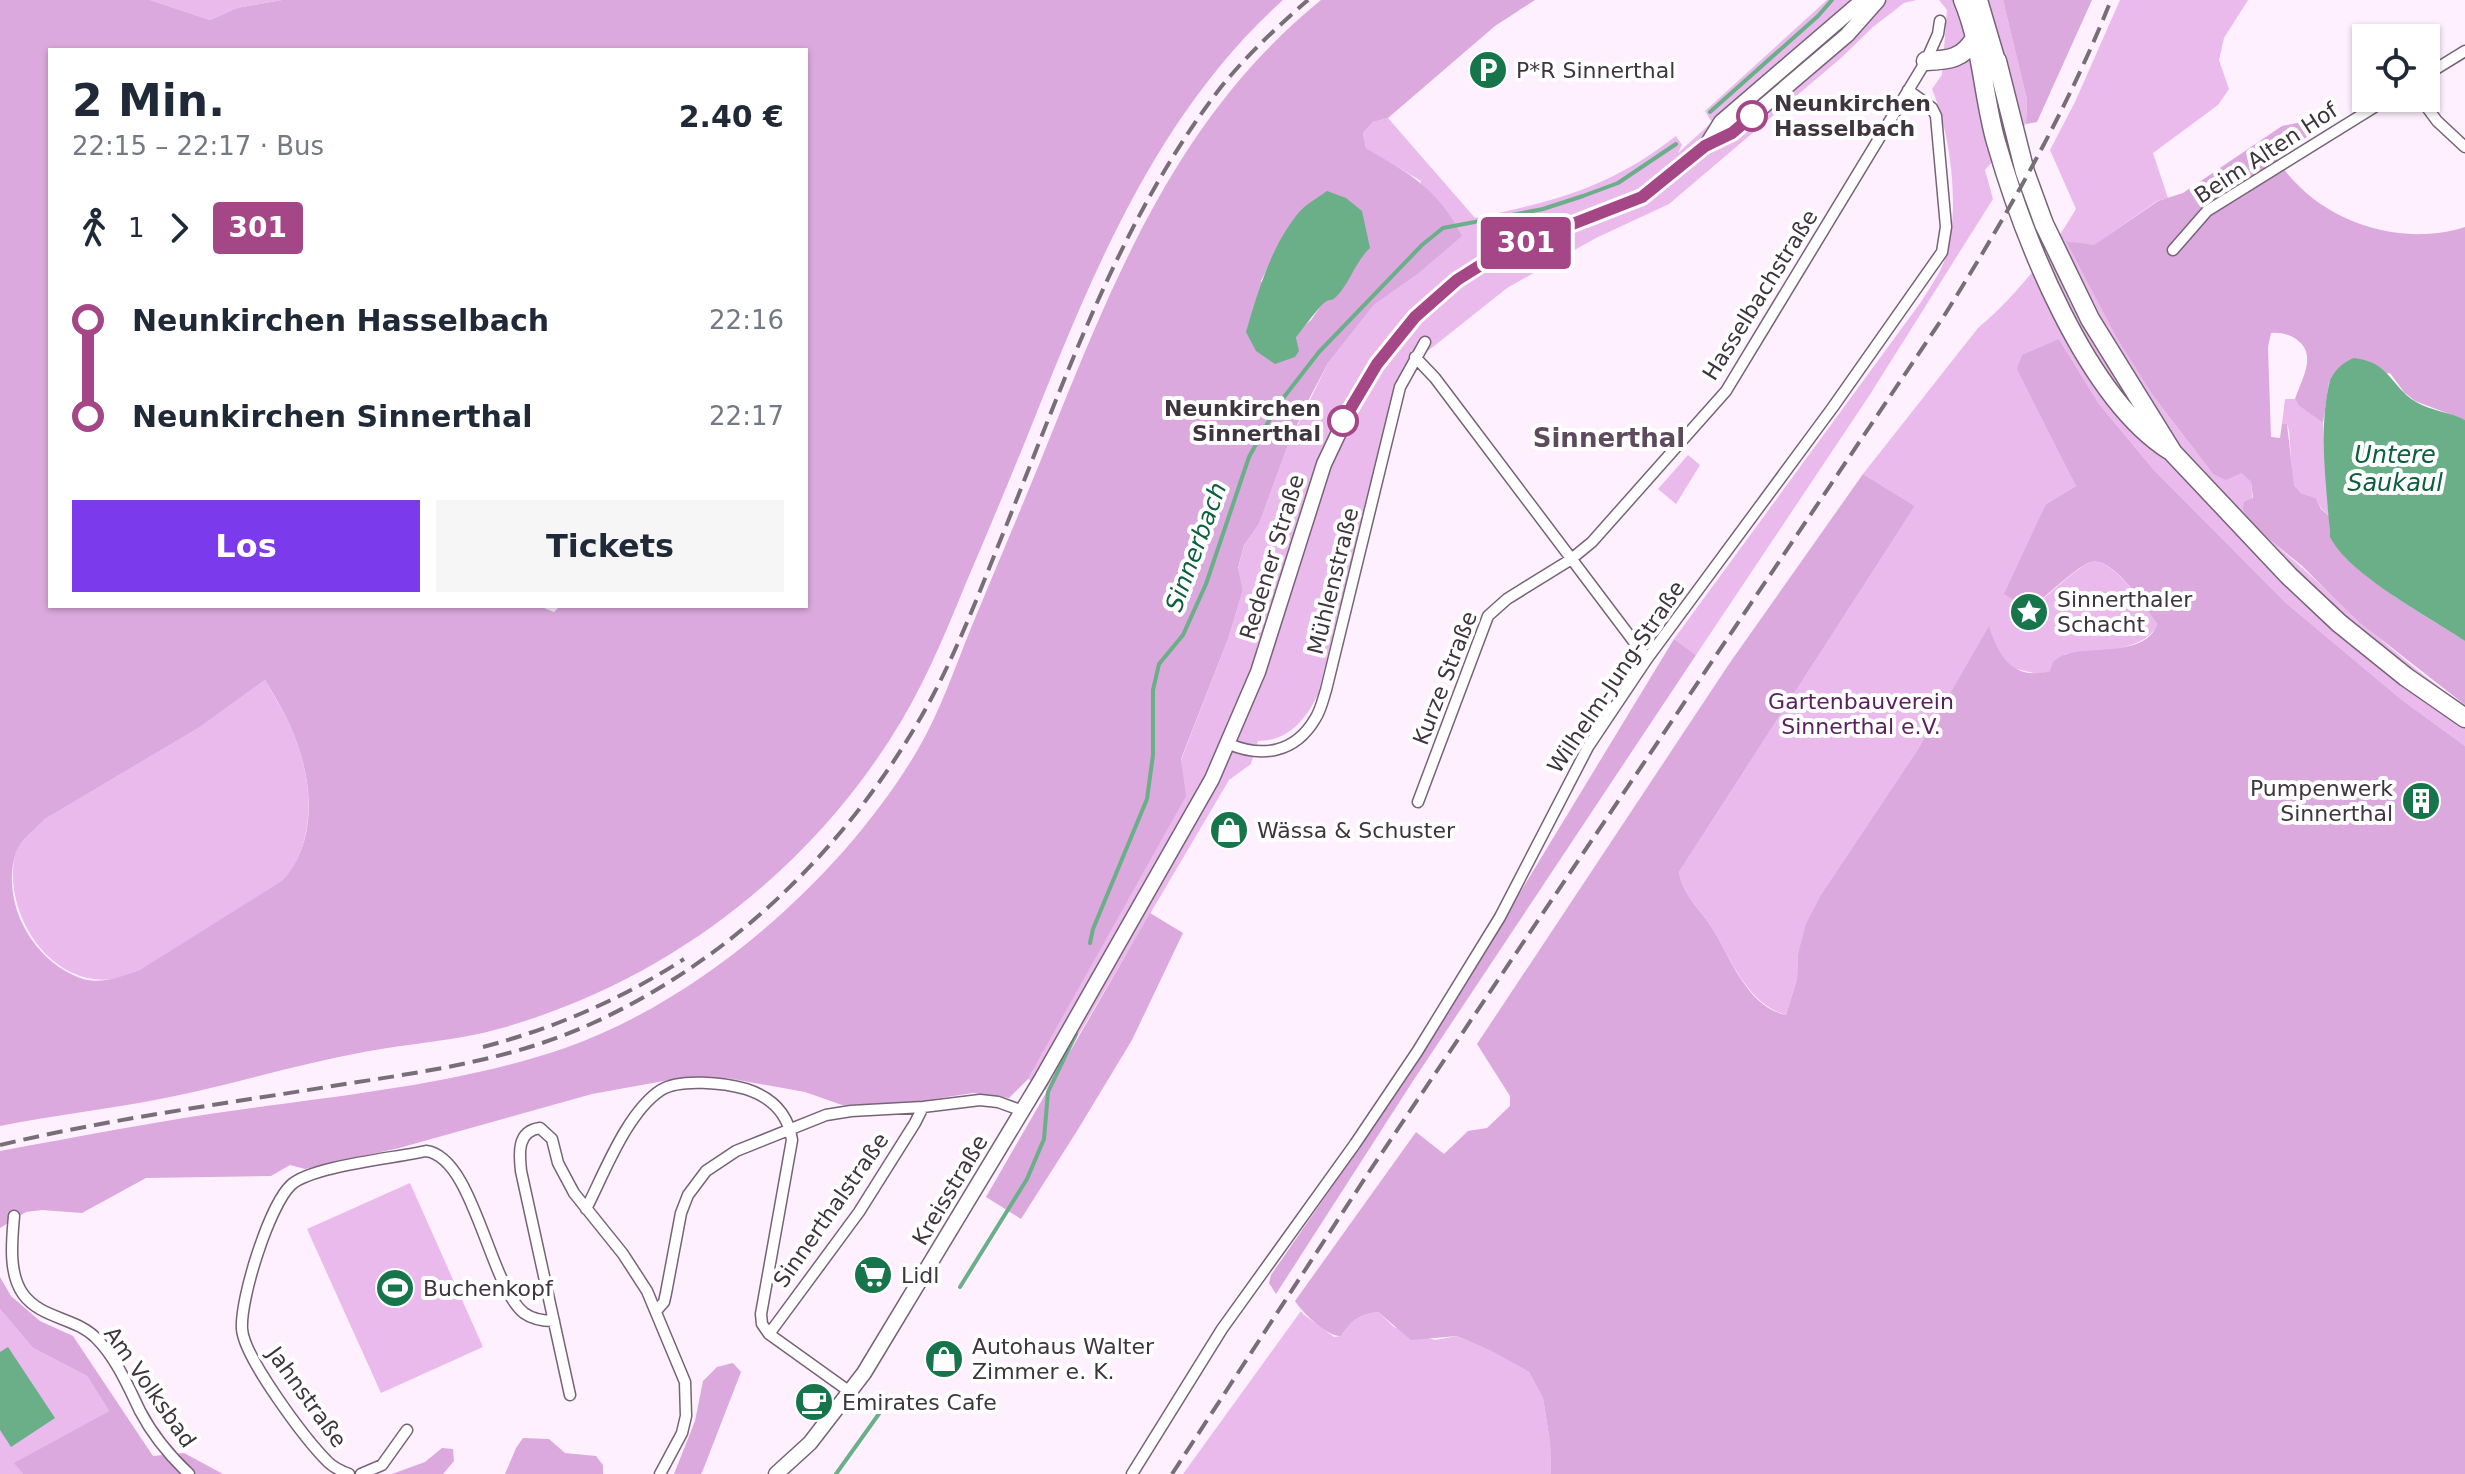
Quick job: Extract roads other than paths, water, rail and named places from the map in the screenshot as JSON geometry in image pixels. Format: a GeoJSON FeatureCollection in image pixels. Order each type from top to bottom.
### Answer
{"type":"FeatureCollection","features":[{"type":"Feature","properties":{"kind":"highway"},"geometry":{"type":"LineString","coordinates":[[1963,0],[1975,38],[1996,141],[2010,184],[2053,293],[2084,351],[2114,396],[2145,433],[2173,453],[2289,576],[2339,623],[2406,677],[2465,718]]}},
{"type":"Feature","properties":{"kind":"highway"},"geometry":{"type":"LineString","coordinates":[[1956,58],[1969,48],[1975,38]]}},
{"type":"Feature","properties":{"kind":"highway"},"geometry":{"type":"LineString","coordinates":[[1926,61],[1956,58],[1981,72]]}},
{"type":"Feature","properties":{"kind":"highway"},"geometry":{"type":"LineString","coordinates":[[1997,61],[2020,156],[2044,224],[2090,319],[2173,453]]}},
{"type":"Feature","properties":{"kind":"main road"},"geometry":{"type":"LineString","coordinates":[[1979,0],[1997,61]]}},
{"type":"Feature","properties":{"kind":"main road"},"geometry":{"type":"LineString","coordinates":[[1988,0],[1997,61]]}},
{"type":"Feature","properties":{"kind":"main road","name":"Redener Straße"},"geometry":{"type":"LineString","coordinates":[[1708,144],[1721,122],[1853,6],[1873,2]]}},
{"type":"Feature","properties":{"kind":"main road","name":"Redener Straße"},"geometry":{"type":"LineString","coordinates":[[1042,1078],[1174,850],[1229,744],[1258,672],[1324,464],[1351,407],[1377,364],[1415,317],[1457,280],[1492,258],[1534,239],[1642,197],[1708,144],[1732,133],[1847,35],[1873,2]]}},
{"type":"Feature","properties":{"kind":"main road","name":"Kreisstraße"},"geometry":{"type":"LineString","coordinates":[[776,1474],[810,1443],[864,1373],[1042,1078]]}},
{"type":"Feature","properties":{"kind":"street","name":"Hasselbachstraße"},"geometry":{"type":"LineString","coordinates":[[1570,560],[1621,511],[1726,391],[1926,61],[1935,44],[1940,21]]}},
{"type":"Feature","properties":{"kind":"street"},"geometry":{"type":"LineString","coordinates":[[2440,66],[2465,51]]}},
{"type":"Feature","properties":{"kind":"street","name":"Wilhelm-Jung-Straße"},"geometry":{"type":"LineString","coordinates":[[1132,1474],[1222,1329],[1417,1052],[1500,917],[1588,747],[1647,659],[1826,418],[1942,252],[1946,227],[1936,116],[1932,108],[1908,90]]}},
{"type":"Feature","properties":{"kind":"street","name":"Beim Alten Hof"},"geometry":{"type":"LineString","coordinates":[[2173,250],[2207,211],[2366,112]]}},
{"type":"Feature","properties":{"kind":"street"},"geometry":{"type":"LineString","coordinates":[[2430,112],[2465,147]]}},
{"type":"Feature","properties":{"kind":"street","name":"Mühlenstraße"},"geometry":{"type":"LineString","coordinates":[[1229,744],[1253,753],[1266,753],[1296,739],[1316,718],[1326,690],[1400,387],[1425,342]]}},
{"type":"Feature","properties":{"kind":"street"},"geometry":{"type":"LineString","coordinates":[[1415,357],[1435,378],[1647,659]]}},
{"type":"Feature","properties":{"kind":"street","name":"Kurze Straße"},"geometry":{"type":"LineString","coordinates":[[1418,802],[1488,616],[1507,599],[1570,560]]}},
{"type":"Feature","properties":{"kind":"street"},"geometry":{"type":"LineString","coordinates":[[586,1209],[618,1143],[646,1106],[665,1088],[692,1083],[715,1084],[754,1092],[780,1109],[791,1130],[792,1149],[761,1314],[762,1324],[769,1334],[850,1392]]}},
{"type":"Feature","properties":{"kind":"street"},"geometry":{"type":"LineString","coordinates":[[657,1310],[664,1302],[681,1213],[696,1181],[736,1151],[826,1115],[851,1111],[980,1100],[998,1102],[1023,1111]]}},
{"type":"Feature","properties":{"kind":"street","name":"Sinnerthalstraße"},"geometry":{"type":"LineString","coordinates":[[769,1334],[859,1212],[923,1107]]}},
{"type":"Feature","properties":{"kind":"street"},"geometry":{"type":"LineString","coordinates":[[570,1395],[521,1171],[520,1146],[528,1132],[540,1128],[552,1139],[565,1179],[628,1262],[657,1310],[685,1382],[687,1398],[682,1433],[660,1474]]}},
{"type":"Feature","properties":{"kind":"street","name":"Jahnstraße"},"geometry":{"type":"LineString","coordinates":[[349,1474],[329,1463],[315,1446],[273,1389],[244,1340],[243,1310],[256,1259],[278,1205],[292,1184],[302,1177],[328,1170],[426,1151],[439,1154],[455,1172],[467,1194],[504,1282],[518,1306],[533,1317],[554,1321]]}},
{"type":"Feature","properties":{"kind":"street","name":"Am Volksbad"},"geometry":{"type":"LineString","coordinates":[[14,1216],[14,1274],[22,1292],[48,1314],[93,1335],[115,1364],[159,1440],[189,1474]]}},
{"type":"Feature","properties":{"kind":"street"},"geometry":{"type":"LineString","coordinates":[[361,1474],[382,1465],[407,1430]]}},
{"type":"Feature","properties":{"kind":"water"},"geometry":{"type":"Polygon","coordinates":[[[1327,191],[1346,198],[1362,211],[1370,248],[1341,291],[1322,305],[1298,335],[1299,351],[1295,357],[1275,364],[1256,351],[1246,332],[1267,268],[1282,237],[1301,210],[1327,191]]]}},
{"type":"Feature","properties":{"kind":"water","name":"Untere Saukaul"},"geometry":{"type":"Polygon","coordinates":[[[2354,358],[2383,369],[2416,402],[2465,420],[2465,641],[2371,580],[2339,551],[2330,537],[2324,460],[2326,403],[2333,375],[2354,358]]]}},
{"type":"Feature","properties":{"kind":"water"},"geometry":{"type":"Polygon","coordinates":[[[8,1347],[55,1418],[11,1447],[0,1430],[0,1352],[8,1347]]]}},
{"type":"Feature","properties":{"kind":"waterway","name":"Sinnerbach"},"geometry":{"type":"LineString","coordinates":[[1710,112],[1832,0]]}},
{"type":"Feature","properties":{"kind":"waterway","name":"Sinnerbach"},"geometry":{"type":"LineString","coordinates":[[1090,943],[1147,799],[1153,755],[1153,690],[1159,664],[1183,635],[1206,584],[1249,457],[1277,406],[1319,352],[1422,245],[1443,228],[1543,209],[1583,196],[1618,183],[1676,144]]}},
{"type":"Feature","properties":{"kind":"waterway","name":"Sinnerbach"},"geometry":{"type":"LineString","coordinates":[[960,1287],[1027,1179],[1044,1139],[1048,1092],[1076,1034]]}},
{"type":"Feature","properties":{"kind":"waterway","name":"Sinnerbach"},"geometry":{"type":"LineString","coordinates":[[836,1474],[886,1404]]}},
{"type":"Feature","properties":{"kind":"railway"},"geometry":{"type":"LineString","coordinates":[[0,1145],[129,1119],[440,1068],[533,1046],[593,1023],[645,996],[694,966],[784,893],[861,807],[895,760],[925,710],[964,629],[1094,308],[1151,194],[1184,139],[1221,87],[1308,0]]}},
{"type":"Feature","properties":{"kind":"railway"},"geometry":{"type":"LineString","coordinates":[[1172,1474],[1369,1172],[1944,316],[2035,162],[2111,0]]}},
{"type":"Feature","properties":{"kind":"railway"},"geometry":{"type":"LineString","coordinates":[[483,1047],[587,1011],[637,987],[684,959]]}},
{"type":"Feature","properties":{"kind":"place","name":"P*R Sinnerthal"},"geometry":{"type":"Point","coordinates":[1488,70]}},
{"type":"Feature","properties":{"kind":"place","name":"Neunkirchen Hasselbach"},"geometry":{"type":"Point","coordinates":[1752,116]}},
{"type":"Feature","properties":{"kind":"place","name":"Neunkirchen Sinnerthal"},"geometry":{"type":"Point","coordinates":[1343,421]}},
{"type":"Feature","properties":{"kind":"place","name":"Sinnerthaler Schacht"},"geometry":{"type":"Point","coordinates":[2029,612]}},
{"type":"Feature","properties":{"kind":"place","name":"Pumpenwerk Sinnerthal"},"geometry":{"type":"Point","coordinates":[2421,801]}},
{"type":"Feature","properties":{"kind":"place","name":"Wässa & Schuster"},"geometry":{"type":"Point","coordinates":[1229,830]}},
{"type":"Feature","properties":{"kind":"place","name":"Lidl"},"geometry":{"type":"Point","coordinates":[873,1275]}},
{"type":"Feature","properties":{"kind":"place","name":"Buchenkopf"},"geometry":{"type":"Point","coordinates":[395,1288]}},
{"type":"Feature","properties":{"kind":"place","name":"Autohaus Walter Zimmer e. K."},"geometry":{"type":"Point","coordinates":[944,1359]}},
{"type":"Feature","properties":{"kind":"place","name":"Emirates Cafe"},"geometry":{"type":"Point","coordinates":[814,1402]}},
{"type":"Feature","properties":{"kind":"district","name":"Sinnerthal"},"geometry":{"type":"Point","coordinates":[1609,438]}},
{"type":"Feature","properties":{"kind":"park label","name":"Gartenbauverein Sinnerthal e.V."},"geometry":{"type":"Point","coordinates":[1861,714]}}]}
